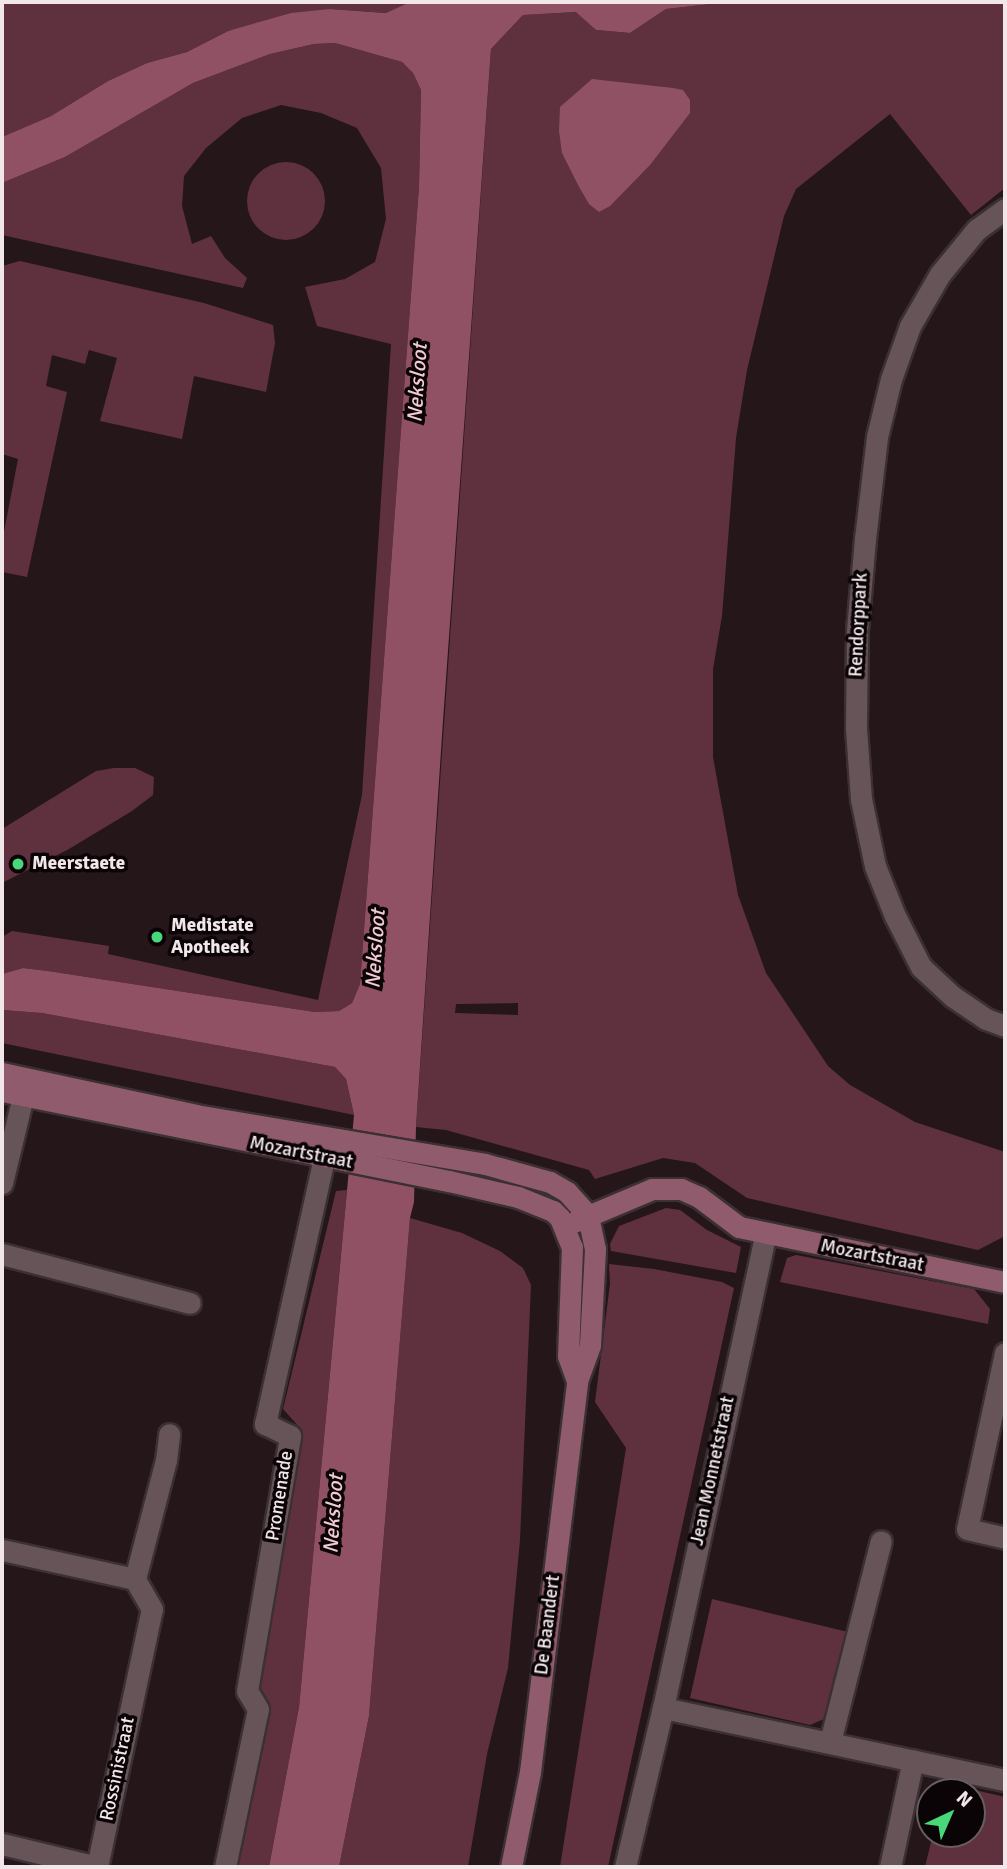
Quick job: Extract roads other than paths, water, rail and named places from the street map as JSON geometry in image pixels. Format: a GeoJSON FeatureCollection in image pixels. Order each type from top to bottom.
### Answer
{"type":"FeatureCollection","features":[{"type":"Feature","properties":{"kind":"main road","name":"Mozartstraat"},"geometry":{"type":"LineString","coordinates":[[2,1073],[25,1087]]}},
{"type":"Feature","properties":{"kind":"main road","name":"Mozartstraat"},"geometry":{"type":"LineString","coordinates":[[2,1091],[25,1087],[196,1115],[336,1149],[421,1177],[518,1197],[554,1211],[564,1227],[652,1189],[681,1189],[699,1197],[739,1227],[1005,1282]]}},
{"type":"Feature","properties":{"kind":"main road","name":"Mozartstraat"},"geometry":{"type":"LineString","coordinates":[[336,1149],[422,1152],[550,1182],[567,1192],[587,1215]]}},
{"type":"Feature","properties":{"kind":"main road","name":"De Baandert"},"geometry":{"type":"LineString","coordinates":[[512,1867],[530,1772],[577,1381],[590,1345],[595,1249],[587,1215]]}},
{"type":"Feature","properties":{"kind":"main road","name":"De Baandert"},"geometry":{"type":"LineString","coordinates":[[564,1227],[572,1247],[568,1356],[577,1381]]}},
{"type":"Feature","properties":{"kind":"street","name":"Rendorppark"},"geometry":{"type":"LineString","coordinates":[[1005,209],[977,229],[940,274],[910,326],[891,379],[877,438],[864,539],[857,631],[856,728],[862,799],[875,866],[895,916],[921,967],[952,996],[986,1019],[1005,1026]]}},
{"type":"Feature","properties":{"kind":"street"},"geometry":{"type":"LineString","coordinates":[[2,1183],[25,1087]]}},
{"type":"Feature","properties":{"kind":"street","name":"Promenade"},"geometry":{"type":"LineString","coordinates":[[225,1867],[258,1709],[247,1690],[290,1436],[265,1424],[336,1149]]}},
{"type":"Feature","properties":{"kind":"street","name":"Jean Monnetstraat"},"geometry":{"type":"LineString","coordinates":[[625,1867],[663,1708],[765,1234]]}},
{"type":"Feature","properties":{"kind":"street"},"geometry":{"type":"LineString","coordinates":[[2,1254],[190,1303]]}},
{"type":"Feature","properties":{"kind":"street"},"geometry":{"type":"LineString","coordinates":[[1005,1353],[967,1529],[1005,1538]]}},
{"type":"Feature","properties":{"kind":"street"},"geometry":{"type":"LineString","coordinates":[[2,1550],[135,1579],[169,1434]]}},
{"type":"Feature","properties":{"kind":"street"},"geometry":{"type":"LineString","coordinates":[[831,1742],[881,1541]]}},
{"type":"Feature","properties":{"kind":"street","name":"Rossinistraat"},"geometry":{"type":"LineString","coordinates":[[2,1844],[97,1867],[152,1609],[135,1579]]}},
{"type":"Feature","properties":{"kind":"street"},"geometry":{"type":"LineString","coordinates":[[663,1708],[1005,1780]]}},
{"type":"Feature","properties":{"kind":"street"},"geometry":{"type":"LineString","coordinates":[[890,1867],[913,1760]]}},
{"type":"Feature","properties":{"kind":"water","name":"Neksloot"},"geometry":{"type":"Polygon","coordinates":[[[410,2],[728,2],[666,9],[630,33],[596,30],[576,12],[523,15],[491,49],[443,721],[416,1127],[414,1202],[410,1218],[369,1716],[339,1867],[269,1867],[299,1707],[354,1115],[346,1079],[335,1067],[42,1013],[2,1010],[2,974],[23,968],[48,971],[315,1012],[339,1011],[352,1003],[360,984],[419,186],[421,90],[413,73],[402,62],[335,43],[314,44],[270,54],[193,83],[65,157],[2,183],[2,137],[51,116],[108,81],[147,63],[187,52],[228,31],[291,13],[330,9],[386,13],[410,2]]]}},
{"type":"Feature","properties":{"kind":"water"},"geometry":{"type":"Polygon","coordinates":[[[592,79],[683,90],[690,100],[690,113],[650,165],[610,206],[599,212],[589,204],[562,153],[559,131],[560,107],[592,79]]]}},
{"type":"Feature","properties":{"kind":"place","name":"Meerstaete"},"geometry":{"type":"Point","coordinates":[18,864]}},
{"type":"Feature","properties":{"kind":"place","name":"Medistate Apotheek"},"geometry":{"type":"Point","coordinates":[157,937]}}]}
